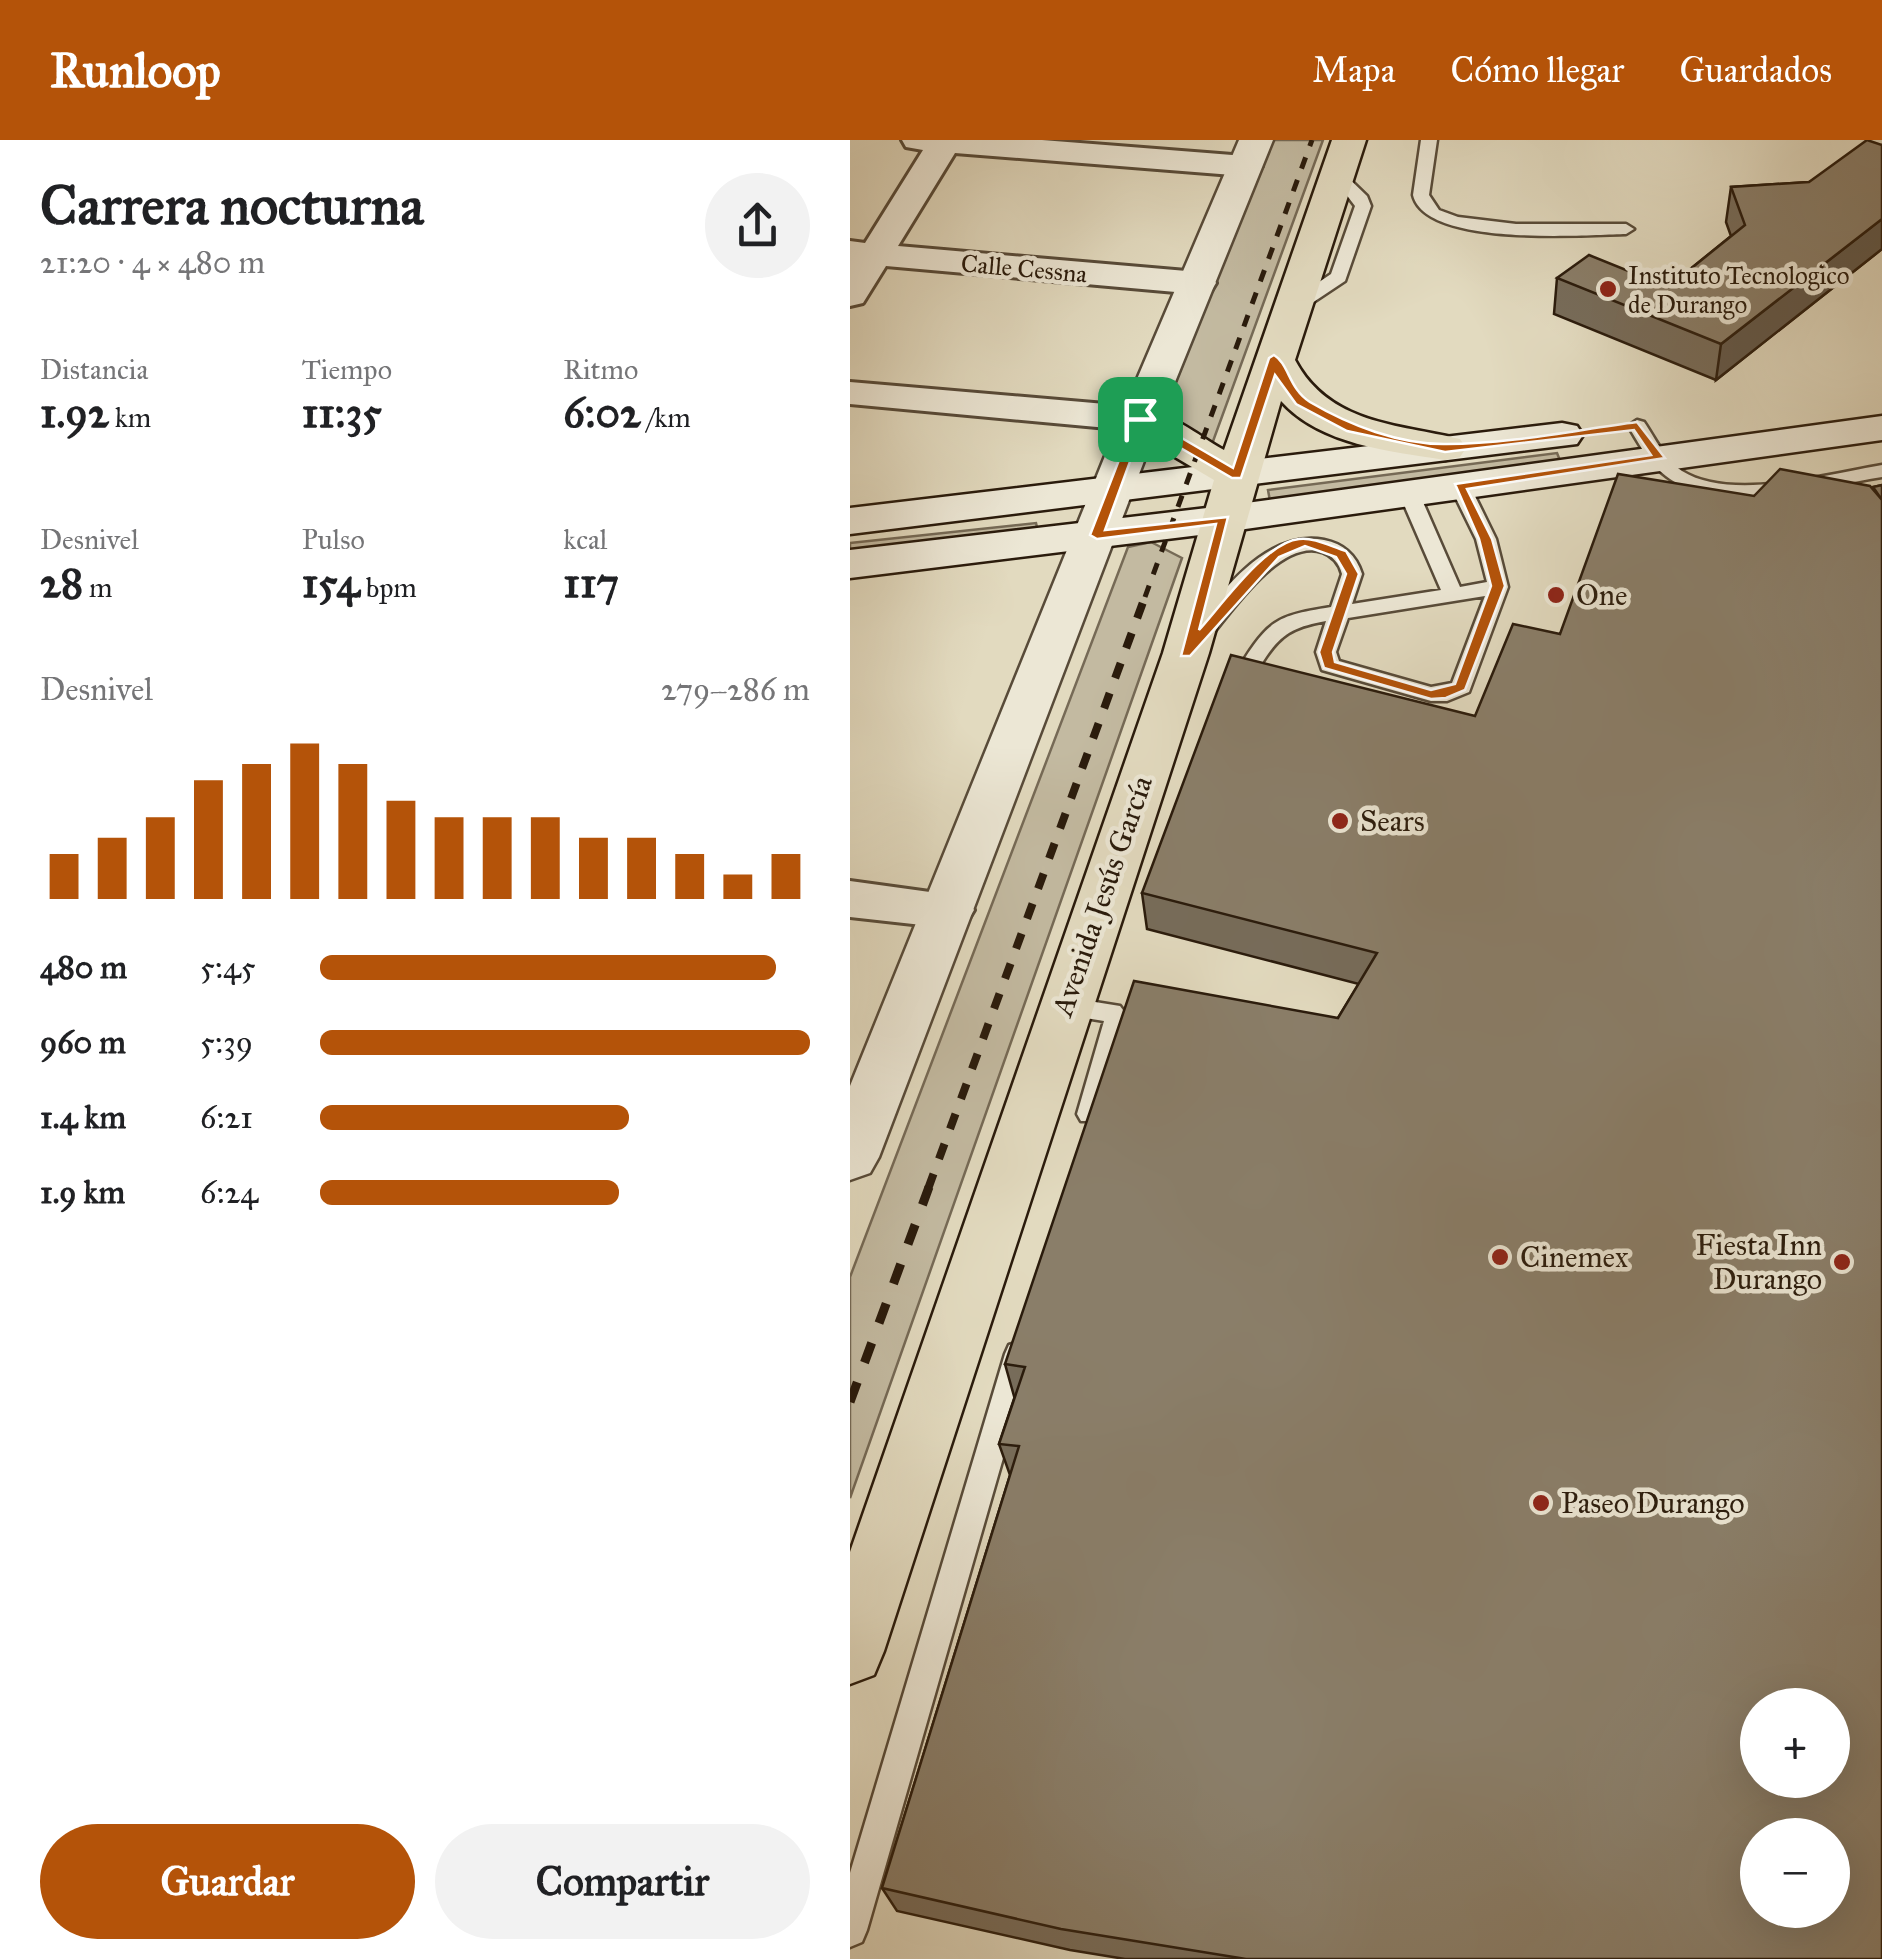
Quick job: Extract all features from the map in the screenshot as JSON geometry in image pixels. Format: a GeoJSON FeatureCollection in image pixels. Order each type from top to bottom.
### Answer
{"type":"FeatureCollection","features":[{"type":"Feature","properties":{"kind":"main road"},"geometry":{"type":"LineString","coordinates":[[850,1157],[1140,419],[1250,153]]}},
{"type":"Feature","properties":{"kind":"main road","name":"Avenida Jesús García"},"geometry":{"type":"LineString","coordinates":[[850,1651],[1186,653],[1230,497],[1343,156]]}},
{"type":"Feature","properties":{"kind":"main road"},"geometry":{"type":"LineString","coordinates":[[1274,358],[1284,382],[1300,402],[1323,416],[1452,467]]}},
{"type":"Feature","properties":{"kind":"main road"},"geometry":{"type":"LineString","coordinates":[[1648,442],[1882,396]]}},
{"type":"Feature","properties":{"kind":"main road"},"geometry":{"type":"LineString","coordinates":[[1140,419],[1230,497]]}},
{"type":"Feature","properties":{"kind":"main road"},"geometry":{"type":"LineString","coordinates":[[850,564],[1097,535],[1230,497],[1452,467],[1648,442],[1882,428]]}},
{"type":"Feature","properties":{"kind":"main road"},"geometry":{"type":"LineString","coordinates":[[850,521],[1112,490],[1230,497],[1409,494],[1452,467]]}},
{"type":"Feature","properties":{"kind":"street"},"geometry":{"type":"LineString","coordinates":[[850,296],[863,253],[936,141],[1250,153]]}},
{"type":"Feature","properties":{"kind":"street","name":"Calle Cessna"},"geometry":{"type":"LineString","coordinates":[[863,253],[1198,283]]}},
{"type":"Feature","properties":{"kind":"street"},"geometry":{"type":"LineString","coordinates":[[850,394],[1140,419]]}},
{"type":"Feature","properties":{"kind":"street"},"geometry":{"type":"LineString","coordinates":[[850,898],[949,910]]}},
{"type":"Feature","properties":{"kind":"lane"},"geometry":{"type":"LineString","coordinates":[[1429,140],[1420,199],[1426,209],[1449,221],[1522,230],[1626,229]]}},
{"type":"Feature","properties":{"kind":"lane"},"geometry":{"type":"LineString","coordinates":[[1648,442],[1683,479],[1708,488],[1730,490],[1882,471]]}},
{"type":"Feature","properties":{"kind":"lane"},"geometry":{"type":"LineString","coordinates":[[1186,653],[1275,554],[1295,543],[1328,548],[1350,563],[1352,574],[1343,610],[1326,652],[1328,665],[1414,690],[1446,694],[1460,686],[1498,586],[1486,539],[1452,467]]}},
{"type":"Feature","properties":{"kind":"lane"},"geometry":{"type":"LineString","coordinates":[[1409,494],[1454,593]]}},
{"type":"Feature","properties":{"kind":"lane"},"geometry":{"type":"LineString","coordinates":[[1256,658],[1281,626],[1343,610],[1498,586]]}},
{"type":"Feature","properties":{"kind":"lane"},"geometry":{"type":"LineString","coordinates":[[1064,1006],[1110,1013],[1117,1018],[1084,1136]]}},
{"type":"Feature","properties":{"kind":"lane"},"geometry":{"type":"LineString","coordinates":[[850,1930],[1028,1324]]}},
{"type":"Feature","properties":{"kind":"shaded area"},"geometry":{"type":"Polygon","coordinates":[[[1272,140],[1323,140],[1212,444],[1188,438],[1167,404],[1272,140]]]}},
{"type":"Feature","properties":{"kind":"shaded area"},"geometry":{"type":"Polygon","coordinates":[[[1557,453],[1561,463],[1270,501],[1268,490],[1557,453]]]}},
{"type":"Feature","properties":{"kind":"shaded area"},"geometry":{"type":"Polygon","coordinates":[[[1036,523],[1038,532],[850,553],[850,543],[1036,523]]]}},
{"type":"Feature","properties":{"kind":"shaded area"},"geometry":{"type":"Polygon","coordinates":[[[1151,542],[1182,558],[850,1498],[850,1277],[1128,547],[1151,542]]]}},
{"type":"Feature","properties":{"kind":"building"},"geometry":{"type":"Polygon","coordinates":[[[1867,140],[1882,145],[1882,219],[1721,344],[1557,278],[1589,255],[1668,287],[1745,225],[1731,187],[1809,182],[1867,140]]]}},
{"type":"Feature","properties":{"kind":"building"},"geometry":{"type":"Polygon","coordinates":[[[1780,469],[1870,486],[1882,500],[1882,1959],[1246,1959],[1061,1929],[882,1888],[1019,1446],[999,1444],[1025,1367],[1005,1364],[1134,981],[1338,1018],[1377,953],[1142,893],[1231,655],[1475,716],[1513,624],[1560,634],[1618,474],[1754,496],[1780,469]]]}},
{"type":"Feature","properties":{"kind":"building"},"geometry":{"type":"Polygon","coordinates":[[[1882,485],[1882,500],[1873,487],[1882,485]]]}},
{"type":"Feature","properties":{"kind":"railway"},"geometry":{"type":"LineString","coordinates":[[1145,597],[1312,140]]}},
{"type":"Feature","properties":{"kind":"railway"},"geometry":{"type":"LineString","coordinates":[[928,1189],[1146,594]]}},
{"type":"Feature","properties":{"kind":"railway"},"geometry":{"type":"LineString","coordinates":[[850,1402],[929,1187]]}},
{"type":"Feature","properties":{"kind":"place","name":"Instituto Tecnologico de Durango"},"geometry":{"type":"Point","coordinates":[1608,289]}},
{"type":"Feature","properties":{"kind":"place","name":"One"},"geometry":{"type":"Point","coordinates":[1556,595]}},
{"type":"Feature","properties":{"kind":"place","name":"Sears"},"geometry":{"type":"Point","coordinates":[1340,821]}},
{"type":"Feature","properties":{"kind":"place","name":"Cinemex"},"geometry":{"type":"Point","coordinates":[1500,1257]}},
{"type":"Feature","properties":{"kind":"place","name":"Fiesta Inn Durango"},"geometry":{"type":"Point","coordinates":[1842,1262]}},
{"type":"Feature","properties":{"kind":"place","name":"Paseo Durango"},"geometry":{"type":"Point","coordinates":[1541,1503]}},
{"type":"Feature","properties":{"kind":"route"},"geometry":{"type":"LineString","coordinates":[[1274,358],[1284,382],[1300,402],[1352,429],[1386,438],[1445,448],[1637,426],[1658,458],[1460,486],[1486,539],[1498,586],[1460,686],[1446,694],[1431,694],[1328,665],[1326,652],[1352,574],[1350,563],[1341,554],[1318,544],[1295,543],[1275,554],[1186,653],[1224,519],[1097,535],[1140,419],[1236,476],[1274,358]]}}]}
